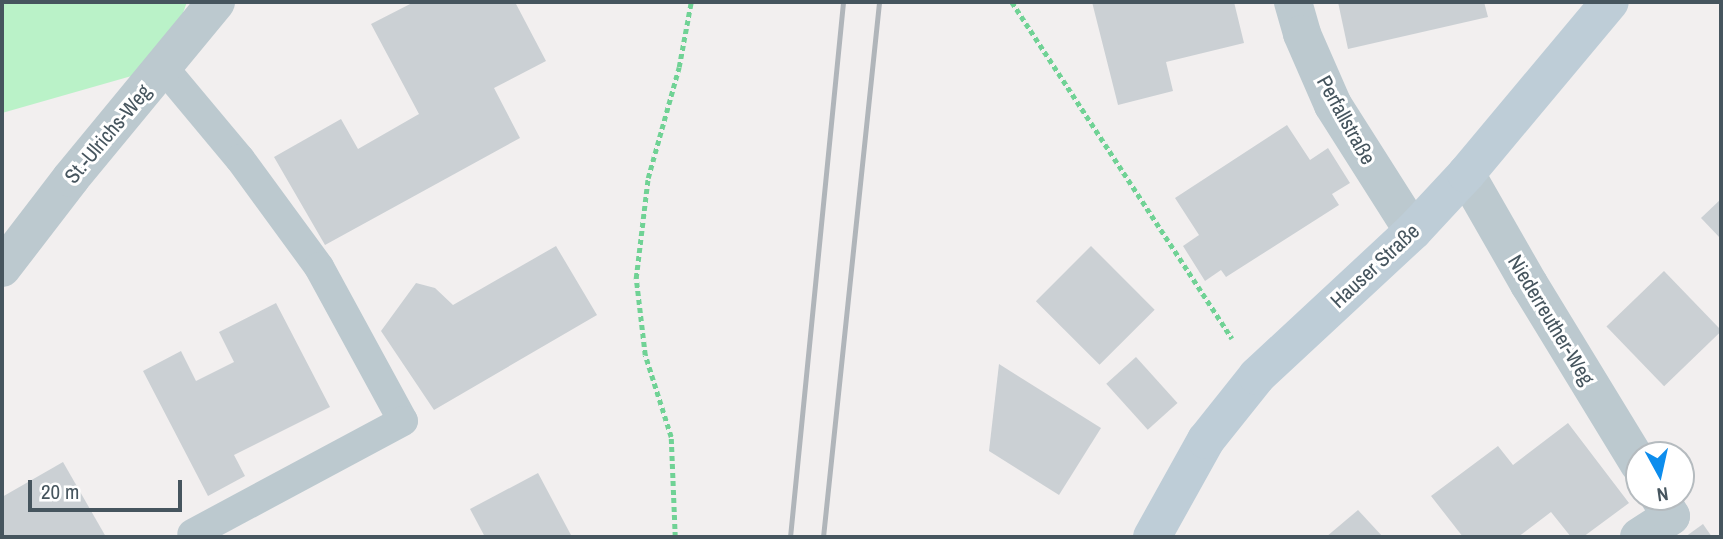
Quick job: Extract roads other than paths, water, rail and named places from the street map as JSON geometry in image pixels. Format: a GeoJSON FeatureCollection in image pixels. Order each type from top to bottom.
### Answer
{"type":"FeatureCollection","features":[{"type":"Feature","properties":{"kind":"street","name":"St.-Ulrichs-Weg"},"geometry":{"type":"LineString","coordinates":[[2,268],[71,178],[216,2]]}},
{"type":"Feature","properties":{"kind":"street","name":"Perfallstraße"},"geometry":{"type":"LineString","coordinates":[[1293,2],[1302,34],[1333,105],[1413,231]]}},
{"type":"Feature","properties":{"kind":"street","name":"Hauser Straße"},"geometry":{"type":"LineString","coordinates":[[1152,537],[1206,440],[1257,376],[1413,231],[1466,174],[1610,2]]}},
{"type":"Feature","properties":{"kind":"street","name":"Niederreuther-Weg"},"geometry":{"type":"LineString","coordinates":[[1466,174],[1529,284],[1625,441]]}},
{"type":"Feature","properties":{"kind":"street"},"geometry":{"type":"LineString","coordinates":[[1639,537],[1671,516],[1668,511]]}},
{"type":"Feature","properties":{"kind":"lane"},"geometry":{"type":"LineString","coordinates":[[163,67],[240,159],[319,267],[403,421],[192,534]]}},
{"type":"Feature","properties":{"kind":"railway"},"geometry":{"type":"LineString","coordinates":[[790,537],[843,2]]}},
{"type":"Feature","properties":{"kind":"railway"},"geometry":{"type":"LineString","coordinates":[[823,537],[879,2]]}}]}
